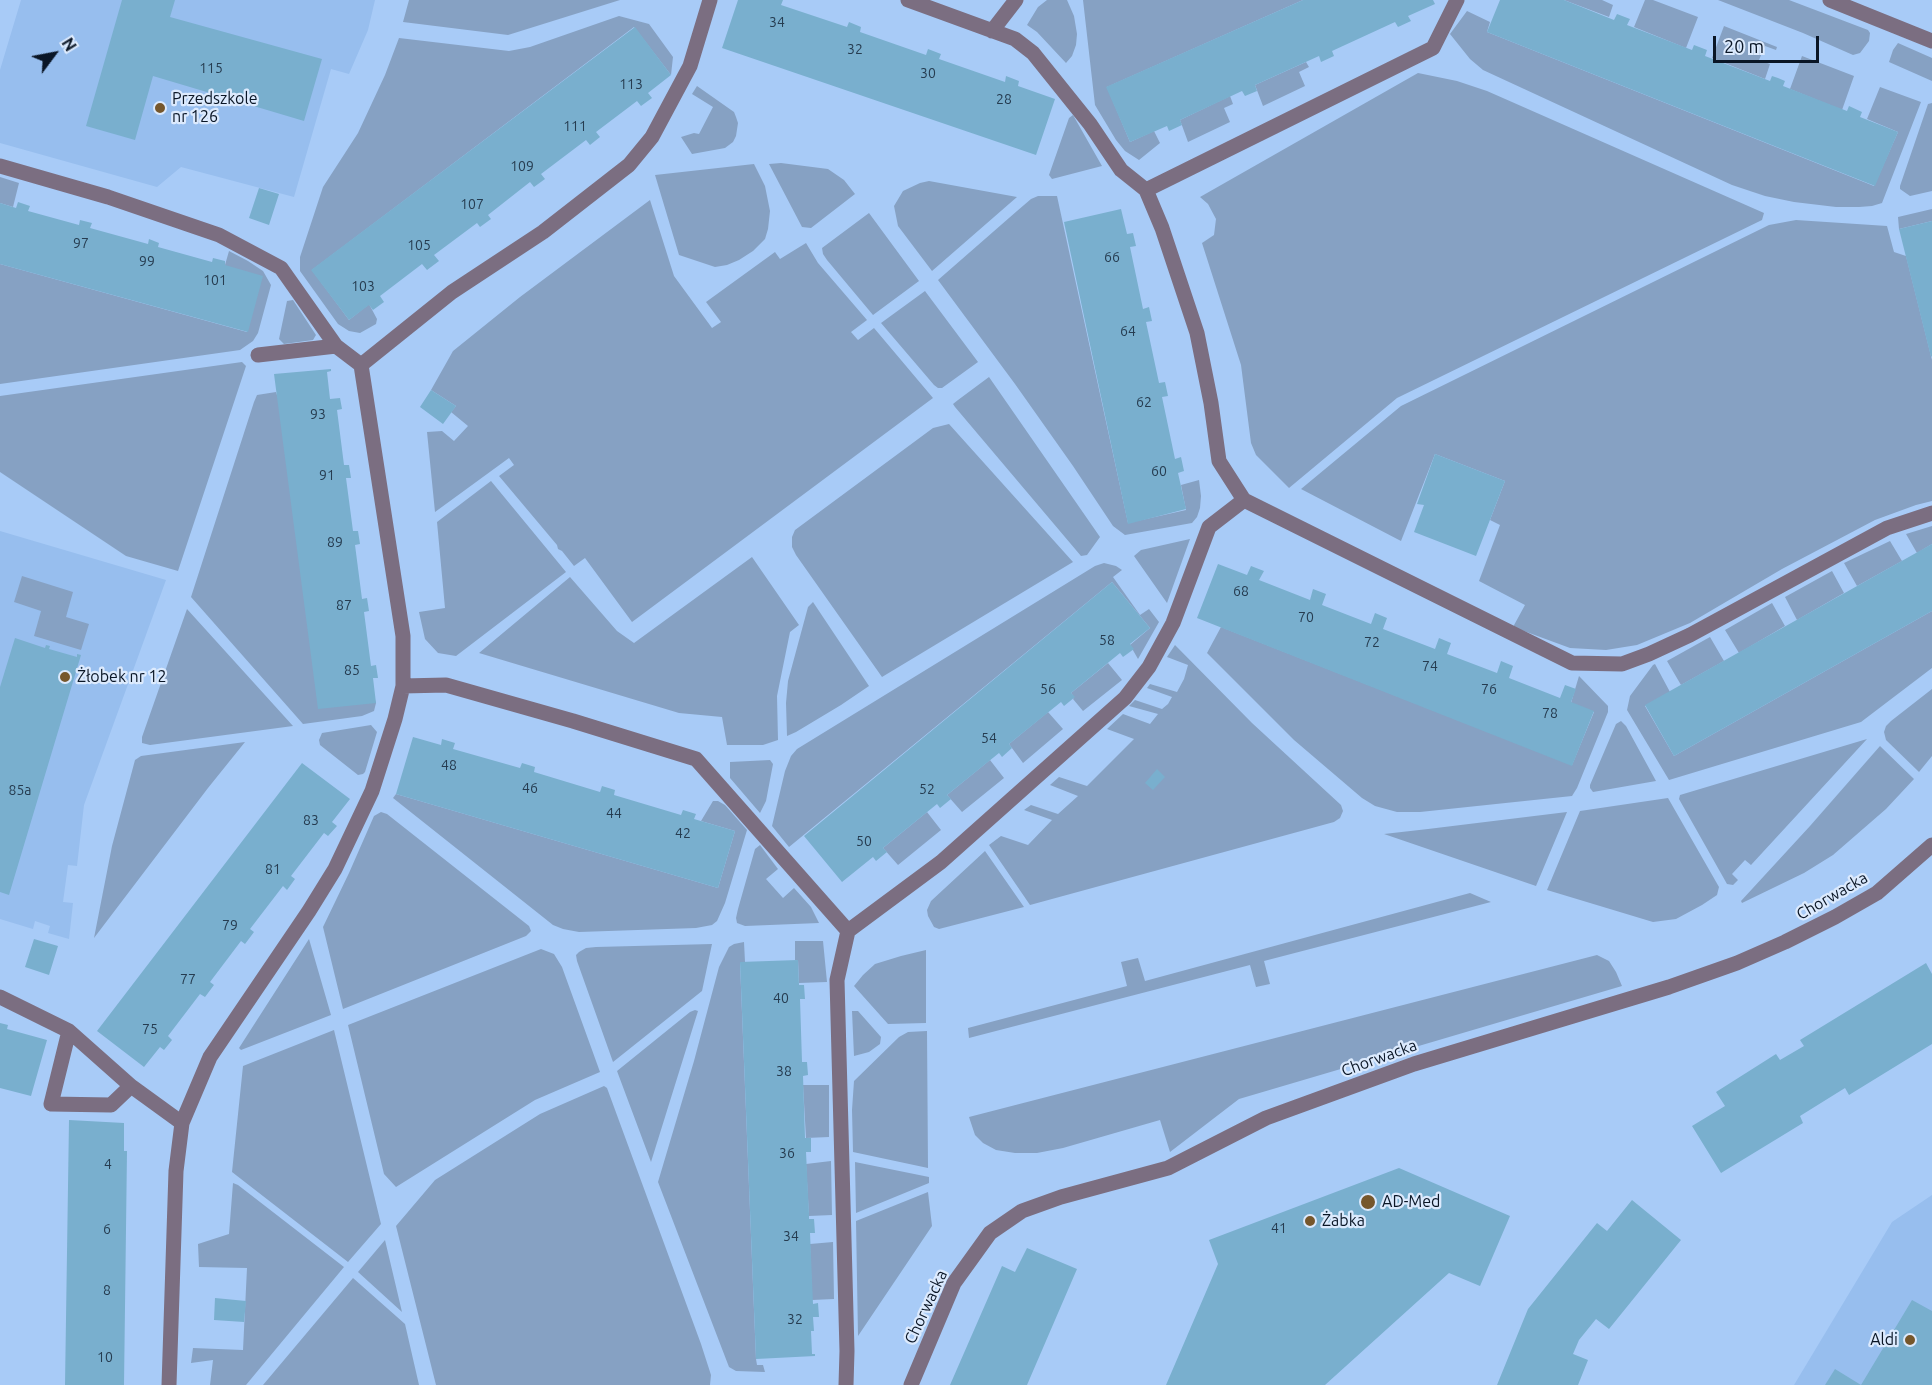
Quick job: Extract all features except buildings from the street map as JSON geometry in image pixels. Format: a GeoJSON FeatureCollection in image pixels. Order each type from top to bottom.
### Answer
{"type":"FeatureCollection","features":[{"type":"Feature","properties":{"kind":"street"},"geometry":{"type":"LineString","coordinates":[[361,365],[452,292],[543,232],[629,165],[652,137],[690,66],[710,0]]}},
{"type":"Feature","properties":{"kind":"street"},"geometry":{"type":"LineString","coordinates":[[908,0],[1015,39],[1034,53],[1090,124],[1121,170],[1146,190],[1162,228],[1197,333],[1211,403],[1218,461],[1244,500],[1572,663],[1622,664],[1690,635],[1887,528],[1932,513]]}},
{"type":"Feature","properties":{"kind":"street"},"geometry":{"type":"LineString","coordinates":[[992,31],[1016,0]]}},
{"type":"Feature","properties":{"kind":"street"},"geometry":{"type":"LineString","coordinates":[[1146,190],[1433,48],[1457,0]]}},
{"type":"Feature","properties":{"kind":"street"},"geometry":{"type":"LineString","coordinates":[[1830,0],[1932,41]]}},
{"type":"Feature","properties":{"kind":"street"},"geometry":{"type":"LineString","coordinates":[[0,166],[108,197],[219,234],[281,268],[336,346],[361,365],[403,636],[403,686],[395,720],[372,791],[335,869],[210,1057],[182,1123],[176,1171],[169,1385]]}},
{"type":"Feature","properties":{"kind":"street"},"geometry":{"type":"LineString","coordinates":[[258,355],[336,346]]}},
{"type":"Feature","properties":{"kind":"street"},"geometry":{"type":"LineString","coordinates":[[846,1385],[837,980],[848,931],[941,862],[1125,698],[1149,667],[1173,623],[1209,526],[1244,500]]}},
{"type":"Feature","properties":{"kind":"street"},"geometry":{"type":"LineString","coordinates":[[403,686],[446,685],[696,759],[848,931]]}},
{"type":"Feature","properties":{"kind":"street","name":"Chorwacka"},"geometry":{"type":"LineString","coordinates":[[910,1385],[954,1283],[990,1233],[1022,1211],[1061,1197],[1168,1168],[1266,1118],[1414,1064],[1669,987],[1737,963],[1796,938],[1877,893],[1932,845]]}},
{"type":"Feature","properties":{"kind":"street"},"geometry":{"type":"LineString","coordinates":[[0,997],[69,1031],[131,1086],[182,1123]]}},
{"type":"Feature","properties":{"kind":"street"},"geometry":{"type":"LineString","coordinates":[[69,1031],[51,1104],[111,1105],[131,1086]]}},
{"type":"Feature","properties":{"kind":"shaded area","name":"Przedszkole nr 126"},"geometry":{"type":"Polygon","coordinates":[[[21,0],[375,0],[368,30],[349,74],[331,69],[294,197],[181,167],[157,187],[0,143],[0,70],[21,0]]]}},
{"type":"Feature","properties":{"kind":"shaded area"},"geometry":{"type":"Polygon","coordinates":[[[409,0],[620,0],[508,35],[403,22],[409,0]]]}},
{"type":"Feature","properties":{"kind":"shaded area"},"geometry":{"type":"Polygon","coordinates":[[[1047,0],[1067,0],[1074,16],[1076,45],[1072,56],[1066,63],[1037,32],[1027,25],[1038,7],[1047,0]]]}},
{"type":"Feature","properties":{"kind":"shaded area"},"geometry":{"type":"Polygon","coordinates":[[[1083,0],[1303,0],[1107,87],[1130,142],[1154,131],[1160,143],[1139,160],[1125,151],[1116,140],[1095,105],[1083,0]]]}},
{"type":"Feature","properties":{"kind":"shaded area"},"geometry":{"type":"Polygon","coordinates":[[[1564,0],[1602,0],[1613,5],[1609,17],[1564,0]]]}},
{"type":"Feature","properties":{"kind":"shaded area"},"geometry":{"type":"Polygon","coordinates":[[[1645,0],[1653,0],[1698,17],[1686,48],[1634,27],[1645,0]]]}},
{"type":"Feature","properties":{"kind":"shaded area"},"geometry":{"type":"Polygon","coordinates":[[[1718,0],[1789,0],[1868,30],[1869,41],[1860,53],[1853,55],[1718,0]]]}},
{"type":"Feature","properties":{"kind":"shaded area"},"geometry":{"type":"Polygon","coordinates":[[[1467,11],[1490,22],[1487,32],[1874,186],[1898,132],[1867,119],[1880,87],[1921,102],[1882,203],[1872,206],[1836,207],[1794,202],[1765,196],[1732,185],[1483,70],[1470,59],[1450,34],[1467,11]]]}},
{"type":"Feature","properties":{"kind":"shaded area"},"geometry":{"type":"Polygon","coordinates":[[[619,16],[649,24],[673,57],[671,75],[634,27],[312,270],[349,320],[369,304],[377,319],[376,324],[360,333],[349,331],[338,324],[300,271],[300,257],[323,187],[358,133],[385,75],[399,38],[509,51],[530,47],[619,16]]]}},
{"type":"Feature","properties":{"kind":"shaded area"},"geometry":{"type":"Polygon","coordinates":[[[1724,26],[1777,47],[1776,50],[1765,46],[1759,60],[1770,64],[1765,79],[1712,58],[1724,26]]]}},
{"type":"Feature","properties":{"kind":"shaded area"},"geometry":{"type":"Polygon","coordinates":[[[1898,43],[1932,58],[1932,81],[1889,62],[1898,43]]]}},
{"type":"Feature","properties":{"kind":"shaded area"},"geometry":{"type":"Polygon","coordinates":[[[1802,56],[1854,76],[1842,110],[1790,89],[1802,56]]]}},
{"type":"Feature","properties":{"kind":"shaded area"},"geometry":{"type":"Polygon","coordinates":[[[1306,62],[1309,67],[1299,72],[1305,86],[1263,106],[1255,85],[1306,62]]]}},
{"type":"Feature","properties":{"kind":"shaded area"},"geometry":{"type":"Polygon","coordinates":[[[1418,73],[1457,81],[1487,91],[1764,213],[1762,220],[1397,398],[1289,488],[1256,455],[1251,443],[1241,365],[1202,243],[1214,235],[1216,219],[1208,204],[1200,197],[1418,73]]]}},
{"type":"Feature","properties":{"kind":"shaded area"},"geometry":{"type":"Polygon","coordinates":[[[697,86],[734,112],[738,123],[733,142],[725,148],[692,154],[681,137],[694,133],[699,134],[713,107],[692,94],[697,86]]]}},
{"type":"Feature","properties":{"kind":"shaded area"},"geometry":{"type":"Polygon","coordinates":[[[1230,96],[1233,104],[1224,108],[1230,122],[1188,142],[1180,120],[1230,96]]]}},
{"type":"Feature","properties":{"kind":"shaded area"},"geometry":{"type":"Polygon","coordinates":[[[1932,103],[1932,191],[1910,196],[1900,189],[1900,186],[1928,104],[1932,103]]]}},
{"type":"Feature","properties":{"kind":"shaded area"},"geometry":{"type":"Polygon","coordinates":[[[1073,115],[1102,166],[1052,179],[1049,175],[1069,118],[1073,115]]]}},
{"type":"Feature","properties":{"kind":"shaded area"},"geometry":{"type":"Polygon","coordinates":[[[781,163],[828,169],[844,180],[855,194],[811,228],[802,227],[769,164],[781,163]]]}},
{"type":"Feature","properties":{"kind":"shaded area"},"geometry":{"type":"Polygon","coordinates":[[[754,164],[765,186],[770,211],[765,239],[753,251],[727,265],[715,267],[679,255],[655,175],[754,164]]]}},
{"type":"Feature","properties":{"kind":"shaded area"},"geometry":{"type":"Polygon","coordinates":[[[0,177],[19,183],[13,207],[0,203],[0,177]]]}},
{"type":"Feature","properties":{"kind":"shaded area"},"geometry":{"type":"Polygon","coordinates":[[[929,181],[1017,197],[932,271],[898,226],[894,206],[903,191],[929,181]]]}},
{"type":"Feature","properties":{"kind":"shaded area"},"geometry":{"type":"Polygon","coordinates":[[[1038,196],[1057,196],[1128,523],[1186,510],[1181,485],[1199,480],[1200,508],[1192,523],[1125,535],[1113,526],[1015,384],[938,280],[1031,199],[1038,196]]]}},
{"type":"Feature","properties":{"kind":"shaded area"},"geometry":{"type":"Polygon","coordinates":[[[650,200],[674,276],[712,328],[721,322],[706,302],[775,252],[780,259],[806,243],[818,263],[867,320],[851,332],[858,340],[874,328],[933,398],[632,622],[585,558],[574,566],[499,476],[514,465],[509,458],[435,512],[427,432],[442,431],[454,441],[468,426],[451,412],[456,406],[431,390],[453,351],[520,297],[650,200]]]}},
{"type":"Feature","properties":{"kind":"shaded area"},"geometry":{"type":"Polygon","coordinates":[[[1932,209],[1932,221],[1899,229],[1898,217],[1932,209]]]}},
{"type":"Feature","properties":{"kind":"shaded area"},"geometry":{"type":"Polygon","coordinates":[[[869,213],[919,281],[873,315],[827,260],[822,248],[869,213]]]}},
{"type":"Feature","properties":{"kind":"shaded area"},"geometry":{"type":"Polygon","coordinates":[[[1796,220],[1887,226],[1894,252],[1906,256],[1932,360],[1932,501],[1875,520],[1782,569],[1690,623],[1637,645],[1606,650],[1570,648],[1513,627],[1525,605],[1479,581],[1500,525],[1490,520],[1505,481],[1435,454],[1401,541],[1301,489],[1401,406],[1769,225],[1796,220]]]}},
{"type":"Feature","properties":{"kind":"shaded area"},"geometry":{"type":"Polygon","coordinates":[[[229,251],[263,271],[271,285],[258,333],[253,341],[240,350],[0,384],[0,264],[247,332],[225,265],[229,251]]]}},
{"type":"Feature","properties":{"kind":"shaded area"},"geometry":{"type":"Polygon","coordinates":[[[925,291],[978,362],[942,388],[934,385],[881,323],[925,291]]]}},
{"type":"Feature","properties":{"kind":"shaded area"},"geometry":{"type":"Polygon","coordinates":[[[293,300],[316,335],[313,340],[284,344],[279,339],[287,301],[293,300]]]}},
{"type":"Feature","properties":{"kind":"shaded area"},"geometry":{"type":"Polygon","coordinates":[[[242,362],[246,366],[178,571],[126,556],[0,472],[0,396],[242,362]]]}},
{"type":"Feature","properties":{"kind":"shaded area"},"geometry":{"type":"Polygon","coordinates":[[[989,377],[1100,537],[1087,555],[1081,556],[953,404],[989,377]]]}},
{"type":"Feature","properties":{"kind":"shaded area"},"geometry":{"type":"Polygon","coordinates":[[[276,392],[376,703],[374,711],[362,716],[303,724],[191,597],[254,402],[257,395],[276,392]]]}},
{"type":"Feature","properties":{"kind":"shaded area"},"geometry":{"type":"Polygon","coordinates":[[[949,424],[1073,562],[882,677],[796,555],[792,547],[792,537],[795,530],[933,428],[949,424]]]}},
{"type":"Feature","properties":{"kind":"shaded area"},"geometry":{"type":"Polygon","coordinates":[[[491,481],[566,572],[456,656],[438,653],[425,639],[419,612],[445,608],[437,522],[491,481]]]}},
{"type":"Feature","properties":{"kind":"shaded area"},"geometry":{"type":"Polygon","coordinates":[[[1932,526],[1932,544],[1917,553],[1906,534],[1932,526]]]}},
{"type":"Feature","properties":{"kind":"shaded area","name":"Żłobek nr 12"},"geometry":{"type":"Polygon","coordinates":[[[0,531],[166,580],[84,805],[77,866],[68,865],[63,902],[73,903],[69,939],[48,933],[50,926],[35,921],[33,929],[0,919],[0,531]]]}},
{"type":"Feature","properties":{"kind":"shaded area"},"geometry":{"type":"Polygon","coordinates":[[[1190,539],[1167,603],[1134,556],[1141,550],[1190,539]]]}},
{"type":"Feature","properties":{"kind":"shaded area"},"geometry":{"type":"Polygon","coordinates":[[[1890,541],[1902,561],[1857,586],[1844,563],[1890,541]]]}},
{"type":"Feature","properties":{"kind":"shaded area"},"geometry":{"type":"Polygon","coordinates":[[[752,557],[799,625],[790,632],[777,696],[778,740],[763,745],[727,745],[722,717],[679,713],[479,653],[570,577],[617,631],[634,643],[752,557]]]}},
{"type":"Feature","properties":{"kind":"shaded area"},"geometry":{"type":"Polygon","coordinates":[[[1104,563],[1122,570],[1113,577],[1140,615],[1149,609],[1159,622],[1138,659],[1130,645],[1150,628],[1112,582],[789,847],[772,826],[785,771],[791,756],[797,749],[1095,566],[1104,563]]]}},
{"type":"Feature","properties":{"kind":"shaded area"},"geometry":{"type":"Polygon","coordinates":[[[1832,571],[1844,593],[1797,620],[1785,597],[1832,571]]]}},
{"type":"Feature","properties":{"kind":"shaded area"},"geometry":{"type":"Polygon","coordinates":[[[22,576],[73,592],[66,617],[89,624],[81,650],[34,636],[41,611],[14,602],[22,576]]]}},
{"type":"Feature","properties":{"kind":"shaded area"},"geometry":{"type":"Polygon","coordinates":[[[813,602],[869,686],[787,736],[788,681],[808,607],[813,602]]]}},
{"type":"Feature","properties":{"kind":"shaded area"},"geometry":{"type":"Polygon","coordinates":[[[1772,603],[1785,626],[1739,653],[1725,630],[1772,603]]]}},
{"type":"Feature","properties":{"kind":"shaded area"},"geometry":{"type":"Polygon","coordinates":[[[187,609],[293,726],[150,745],[142,743],[142,737],[187,609]]]}},
{"type":"Feature","properties":{"kind":"shaded area"},"geometry":{"type":"Polygon","coordinates":[[[1932,611],[1932,668],[1861,722],[1669,780],[1627,710],[1630,696],[1655,664],[1670,692],[1645,706],[1674,756],[1932,611]]]}},
{"type":"Feature","properties":{"kind":"shaded area"},"geometry":{"type":"Polygon","coordinates":[[[1221,627],[1572,765],[1594,712],[1571,703],[1579,676],[1608,706],[1608,712],[1572,796],[1420,812],[1397,812],[1375,806],[1362,798],[1294,740],[1207,653],[1221,627]]]}},
{"type":"Feature","properties":{"kind":"shaded area"},"geometry":{"type":"Polygon","coordinates":[[[1710,637],[1724,661],[1681,685],[1667,661],[1710,637]]]}},
{"type":"Feature","properties":{"kind":"shaded area"},"geometry":{"type":"Polygon","coordinates":[[[1175,645],[1252,723],[1341,805],[1343,811],[1340,818],[1334,822],[1030,905],[989,845],[1001,836],[1028,845],[1052,820],[1024,810],[1031,805],[1058,814],[1078,796],[1050,785],[1059,777],[1087,786],[1134,739],[1107,729],[1123,714],[1150,724],[1158,714],[1129,706],[1135,700],[1162,709],[1168,704],[1172,697],[1147,688],[1150,684],[1177,692],[1188,665],[1167,657],[1175,645]]]}},
{"type":"Feature","properties":{"kind":"shaded area"},"geometry":{"type":"Polygon","coordinates":[[[1108,663],[1122,680],[1083,711],[1071,693],[1108,663]]]}},
{"type":"Feature","properties":{"kind":"shaded area"},"geometry":{"type":"Polygon","coordinates":[[[1932,689],[1932,756],[1919,772],[1886,740],[1884,732],[1891,721],[1932,689]]]}},
{"type":"Feature","properties":{"kind":"shaded area"},"geometry":{"type":"Polygon","coordinates":[[[1048,712],[1063,729],[1023,763],[1009,744],[1048,712]]]}},
{"type":"Feature","properties":{"kind":"shaded area"},"geometry":{"type":"Polygon","coordinates":[[[1621,721],[1656,781],[1593,792],[1590,785],[1616,724],[1621,721]]]}},
{"type":"Feature","properties":{"kind":"shaded area"},"geometry":{"type":"Polygon","coordinates":[[[371,725],[377,732],[363,774],[358,775],[320,745],[319,740],[322,733],[371,725]]]}},
{"type":"Feature","properties":{"kind":"shaded area"},"geometry":{"type":"Polygon","coordinates":[[[1867,739],[1751,865],[1745,860],[1732,874],[1738,880],[1733,885],[1727,884],[1679,799],[1680,795],[1867,739]]]}},
{"type":"Feature","properties":{"kind":"shaded area"},"geometry":{"type":"Polygon","coordinates":[[[245,742],[94,938],[112,846],[135,760],[141,756],[245,742]]]}},
{"type":"Feature","properties":{"kind":"shaded area"},"geometry":{"type":"Polygon","coordinates":[[[1880,746],[1914,779],[1886,809],[1833,855],[1804,873],[1742,903],[1741,901],[1880,746]]]}},
{"type":"Feature","properties":{"kind":"shaded area"},"geometry":{"type":"Polygon","coordinates":[[[770,760],[773,764],[766,801],[760,813],[730,778],[730,762],[770,760]]]}},
{"type":"Feature","properties":{"kind":"shaded area"},"geometry":{"type":"Polygon","coordinates":[[[990,760],[1004,778],[962,812],[947,795],[990,760]]]}},
{"type":"Feature","properties":{"kind":"shaded area"},"geometry":{"type":"Polygon","coordinates":[[[396,794],[718,888],[735,831],[701,821],[713,801],[718,801],[725,805],[747,830],[725,903],[717,921],[712,925],[696,928],[579,932],[553,925],[393,798],[396,794]]]}},
{"type":"Feature","properties":{"kind":"shaded area"},"geometry":{"type":"Polygon","coordinates":[[[1668,798],[1719,887],[1717,895],[1676,919],[1653,922],[1547,890],[1580,811],[1668,798]]]}},
{"type":"Feature","properties":{"kind":"shaded area"},"geometry":{"type":"Polygon","coordinates":[[[381,812],[387,814],[529,926],[531,931],[526,936],[343,1009],[323,927],[374,816],[381,812]]]}},
{"type":"Feature","properties":{"kind":"shaded area"},"geometry":{"type":"Polygon","coordinates":[[[927,812],[941,830],[898,865],[883,848],[927,812]]]}},
{"type":"Feature","properties":{"kind":"shaded area"},"geometry":{"type":"Polygon","coordinates":[[[1567,812],[1536,886],[1384,834],[1428,829],[1567,812]]]}},
{"type":"Feature","properties":{"kind":"shaded area"},"geometry":{"type":"Polygon","coordinates":[[[760,845],[778,869],[766,879],[783,898],[794,888],[811,907],[819,923],[745,926],[737,923],[738,909],[755,849],[760,845]]]}},
{"type":"Feature","properties":{"kind":"shaded area"},"geometry":{"type":"Polygon","coordinates":[[[985,851],[1024,907],[939,929],[934,927],[927,910],[931,901],[985,851]]]}},
{"type":"Feature","properties":{"kind":"shaded area"},"geometry":{"type":"Polygon","coordinates":[[[1470,893],[1491,902],[1264,961],[1270,984],[1256,987],[1250,965],[969,1038],[968,1028],[1127,986],[1121,962],[1138,958],[1145,981],[1470,893]]]}},
{"type":"Feature","properties":{"kind":"shaded area"},"geometry":{"type":"Polygon","coordinates":[[[309,939],[331,1015],[241,1050],[239,1048],[309,939]]]}},
{"type":"Feature","properties":{"kind":"shaded area"},"geometry":{"type":"Polygon","coordinates":[[[795,941],[823,941],[827,982],[799,983],[798,960],[795,960],[795,941]]]}},
{"type":"Feature","properties":{"kind":"shaded area"},"geometry":{"type":"Polygon","coordinates":[[[744,942],[745,962],[740,963],[756,1359],[757,1365],[763,1365],[765,1372],[736,1371],[729,1367],[658,1182],[719,967],[729,947],[744,942]]]}},
{"type":"Feature","properties":{"kind":"shaded area"},"geometry":{"type":"Polygon","coordinates":[[[712,944],[702,991],[613,1062],[576,955],[586,948],[596,947],[712,944]]]}},
{"type":"Feature","properties":{"kind":"shaded area"},"geometry":{"type":"Polygon","coordinates":[[[541,949],[554,954],[562,967],[600,1072],[535,1100],[396,1187],[384,1174],[348,1025],[541,949]]]}},
{"type":"Feature","properties":{"kind":"shaded area"},"geometry":{"type":"Polygon","coordinates":[[[926,950],[926,1023],[888,1024],[854,986],[875,964],[926,950]]]}},
{"type":"Feature","properties":{"kind":"shaded area"},"geometry":{"type":"Polygon","coordinates":[[[1597,955],[1609,961],[1622,986],[1239,1099],[1170,1152],[1160,1120],[1063,1148],[1037,1153],[1015,1153],[996,1150],[983,1143],[975,1135],[969,1117],[1597,955]]]}},
{"type":"Feature","properties":{"kind":"shaded area"},"geometry":{"type":"Polygon","coordinates":[[[695,1010],[698,1011],[651,1162],[617,1071],[695,1010]]]}},
{"type":"Feature","properties":{"kind":"shaded area"},"geometry":{"type":"Polygon","coordinates":[[[852,1011],[858,1011],[881,1037],[880,1044],[869,1052],[854,1056],[852,1011]]]}},
{"type":"Feature","properties":{"kind":"shaded area"},"geometry":{"type":"Polygon","coordinates":[[[334,1030],[381,1224],[348,1262],[232,1172],[243,1066],[334,1030]]]}},
{"type":"Feature","properties":{"kind":"shaded area"},"geometry":{"type":"Polygon","coordinates":[[[927,1031],[928,1168],[853,1152],[854,1081],[899,1037],[908,1032],[927,1031]]]}},
{"type":"Feature","properties":{"kind":"shaded area"},"geometry":{"type":"Polygon","coordinates":[[[803,1085],[829,1085],[829,1137],[806,1138],[803,1085]]]}},
{"type":"Feature","properties":{"kind":"shaded area"},"geometry":{"type":"Polygon","coordinates":[[[604,1086],[607,1088],[701,1344],[711,1375],[710,1385],[436,1385],[396,1226],[435,1180],[540,1114],[604,1086]]]}},
{"type":"Feature","properties":{"kind":"shaded area"},"geometry":{"type":"Polygon","coordinates":[[[831,1161],[832,1215],[809,1216],[806,1164],[831,1161]]]}},
{"type":"Feature","properties":{"kind":"shaded area"},"geometry":{"type":"Polygon","coordinates":[[[855,1162],[929,1177],[929,1183],[856,1213],[855,1162]]]}},
{"type":"Feature","properties":{"kind":"shaded area"},"geometry":{"type":"Polygon","coordinates":[[[233,1183],[344,1267],[246,1385],[210,1385],[213,1360],[191,1363],[193,1348],[243,1350],[247,1268],[199,1267],[198,1244],[229,1234],[233,1183]]]}},
{"type":"Feature","properties":{"kind":"shaded area"},"geometry":{"type":"Polygon","coordinates":[[[928,1192],[932,1226],[858,1336],[856,1221],[928,1192]]]}},
{"type":"Feature","properties":{"kind":"shaded area"},"geometry":{"type":"Polygon","coordinates":[[[1932,1195],[1932,1385],[1794,1385],[1892,1222],[1932,1195]]]}},
{"type":"Feature","properties":{"kind":"shaded area"},"geometry":{"type":"Polygon","coordinates":[[[385,1240],[402,1312],[358,1272],[385,1240]]]}},
{"type":"Feature","properties":{"kind":"shaded area"},"geometry":{"type":"Polygon","coordinates":[[[833,1242],[834,1299],[812,1300],[810,1244],[833,1242]]]}},
{"type":"Feature","properties":{"kind":"shaded area"},"geometry":{"type":"Polygon","coordinates":[[[353,1278],[405,1324],[419,1385],[263,1385],[353,1278]]]}},
{"type":"Feature","properties":{"kind":"place","name":"Przedszkole nr 126"},"geometry":{"type":"Point","coordinates":[160,108]}},
{"type":"Feature","properties":{"kind":"place","name":"Żłobek nr 12"},"geometry":{"type":"Point","coordinates":[65,677]}},
{"type":"Feature","properties":{"kind":"place","name":"AD-Med"},"geometry":{"type":"Point","coordinates":[1368,1202]}},
{"type":"Feature","properties":{"kind":"place","name":"Żabka"},"geometry":{"type":"Point","coordinates":[1310,1221]}},
{"type":"Feature","properties":{"kind":"place","name":"Aldi"},"geometry":{"type":"Point","coordinates":[1910,1340]}}]}
